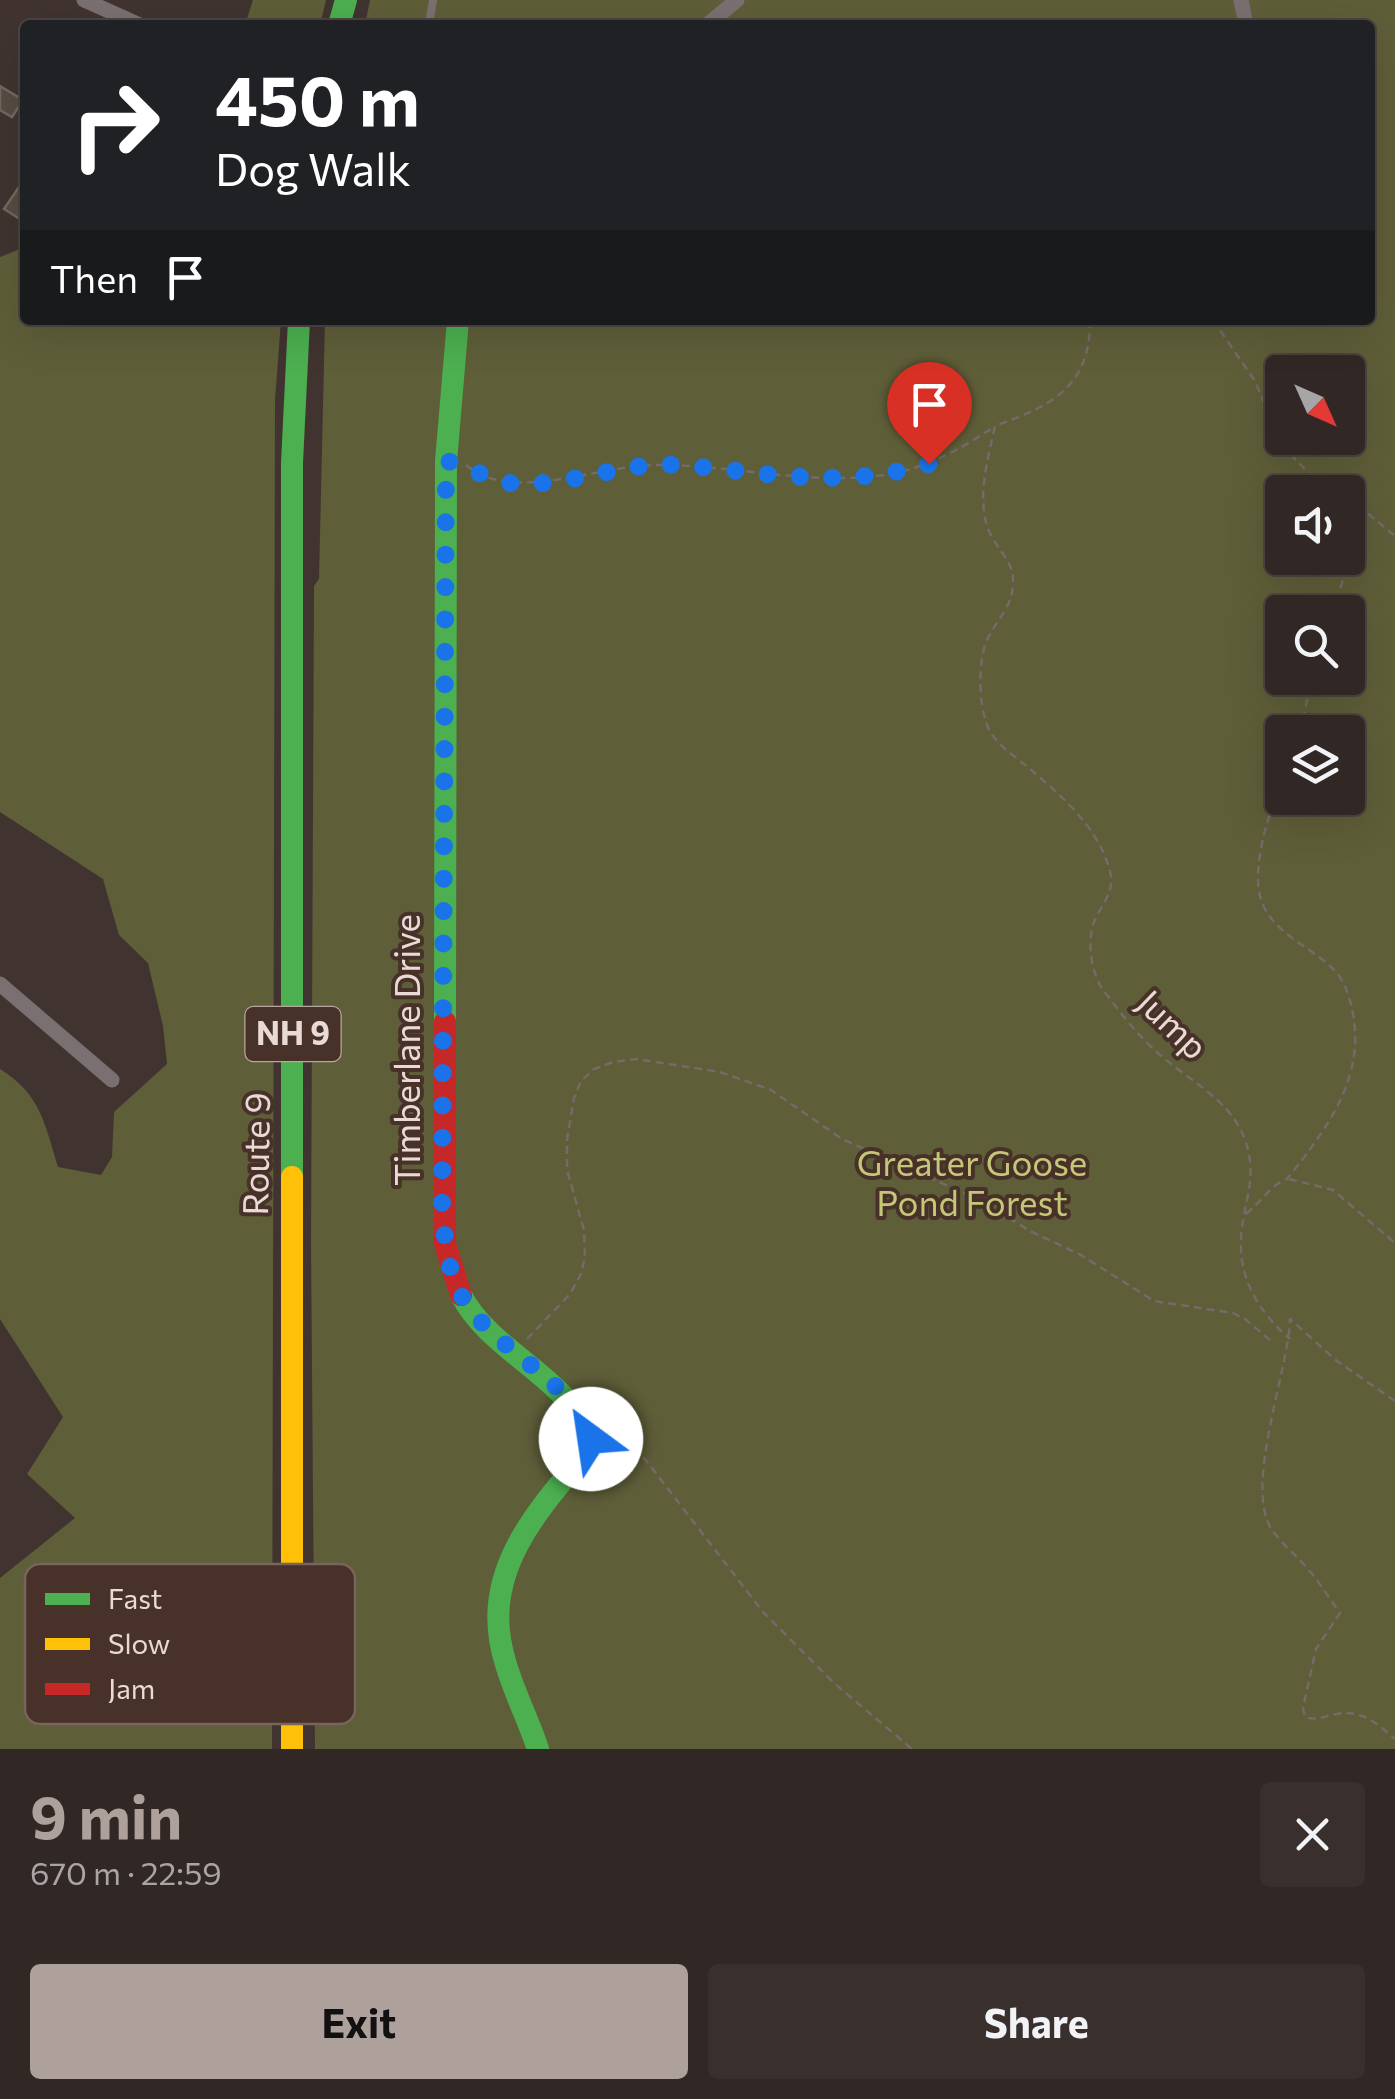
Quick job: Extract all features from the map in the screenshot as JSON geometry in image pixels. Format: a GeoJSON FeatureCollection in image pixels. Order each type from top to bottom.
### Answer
{"type":"FeatureCollection","features":[{"type":"Feature","properties":{"kind":"main road","name":"Route 9"},"geometry":{"type":"LineString","coordinates":[[292,1564],[292,463],[299,325]]}},
{"type":"Feature","properties":{"kind":"main road","name":"Timberlane Drive"},"geometry":{"type":"LineString","coordinates":[[458,325],[446,461],[442,1209],[445,1244],[454,1282],[476,1317],[574,1406],[588,1424],[591,1439]]}},
{"type":"Feature","properties":{"kind":"main road"},"geometry":{"type":"LineString","coordinates":[[538,1749],[499,1634],[500,1584],[516,1542],[584,1456],[591,1439]]}},
{"type":"Feature","properties":{"kind":"street"},"geometry":{"type":"LineString","coordinates":[[84,0],[129,20]]}},
{"type":"Feature","properties":{"kind":"street"},"geometry":{"type":"LineString","coordinates":[[713,20],[737,0]]}},
{"type":"Feature","properties":{"kind":"street"},"geometry":{"type":"LineString","coordinates":[[0,984],[112,1080]]}},
{"type":"Feature","properties":{"kind":"path"},"geometry":{"type":"LineString","coordinates":[[446,461],[466,464],[482,478],[512,483],[545,482],[656,464],[861,479],[929,464],[996,426],[1035,412],[1059,396],[1076,379],[1090,348],[1090,325]]}},
{"type":"Feature","properties":{"kind":"path"},"geometry":{"type":"LineString","coordinates":[[1216,325],[1254,381],[1282,446],[1311,475]]}},
{"type":"Feature","properties":{"kind":"path","name":"Jump"},"geometry":{"type":"LineString","coordinates":[[996,426],[986,466],[984,512],[990,536],[1010,562],[1013,584],[1007,612],[989,636],[983,652],[981,702],[986,722],[1002,746],[1076,810],[1102,850],[1112,879],[1092,927],[1091,954],[1096,978],[1155,1051],[1217,1098],[1244,1137],[1250,1161],[1250,1192],[1240,1248],[1249,1287],[1270,1322],[1290,1339]]}},
{"type":"Feature","properties":{"kind":"path"},"geometry":{"type":"LineString","coordinates":[[1365,510],[1395,536]]}},
{"type":"Feature","properties":{"kind":"path"},"geometry":{"type":"LineString","coordinates":[[1269,815],[1258,867],[1264,908],[1282,930],[1338,974],[1352,1004],[1356,1030],[1354,1066],[1347,1088],[1323,1133],[1287,1178]]}},
{"type":"Feature","properties":{"kind":"path"},"geometry":{"type":"LineString","coordinates":[[513,1353],[570,1294],[581,1274],[584,1230],[567,1170],[574,1098],[594,1070],[613,1062],[638,1059],[720,1072],[771,1090],[842,1139],[982,1201],[1081,1255],[1154,1301],[1234,1314],[1271,1340]]}},
{"type":"Feature","properties":{"kind":"path"},"geometry":{"type":"LineString","coordinates":[[1245,1214],[1266,1198],[1278,1181],[1287,1178],[1334,1190],[1395,1243]]}},
{"type":"Feature","properties":{"kind":"path"},"geometry":{"type":"LineString","coordinates":[[1395,1402],[1337,1360],[1290,1319],[1290,1339],[1265,1452],[1264,1512],[1271,1528],[1340,1613],[1316,1649],[1303,1708],[1305,1717],[1312,1720],[1355,1712],[1395,1738]]}},
{"type":"Feature","properties":{"kind":"path"},"geometry":{"type":"LineString","coordinates":[[591,1439],[630,1450],[645,1459],[763,1612],[834,1683],[912,1749]]}},
{"type":"Feature","properties":{"kind":"green space"},"geometry":{"type":"Polygon","coordinates":[[[253,0],[326,0],[321,20],[247,20],[253,0]]]}},
{"type":"Feature","properties":{"kind":"green space","name":"Greater Goose Pond Forest"},"geometry":{"type":"Polygon","coordinates":[[[370,0],[1395,0],[1395,1749],[315,1749],[315,1724],[355,1724],[355,1564],[314,1564],[314,586],[319,579],[325,325],[1375,325],[1375,20],[366,20],[370,0]]]}},
{"type":"Feature","properties":{"kind":"green space"},"geometry":{"type":"Polygon","coordinates":[[[20,249],[20,325],[281,325],[275,400],[272,1564],[25,1564],[25,1724],[272,1724],[272,1749],[0,1749],[0,1578],[75,1518],[27,1474],[63,1417],[0,1319],[0,1069],[33,1100],[58,1167],[101,1175],[112,1157],[114,1112],[167,1064],[163,1026],[148,963],[119,935],[103,879],[0,812],[0,257],[20,249]]]}},
{"type":"Feature","properties":{"kind":"building"},"geometry":{"type":"Polygon","coordinates":[[[0,86],[20,98],[20,105],[12,117],[0,110],[0,86]]]}},
{"type":"Feature","properties":{"kind":"building"},"geometry":{"type":"Polygon","coordinates":[[[20,185],[20,219],[4,209],[20,185]]]}},
{"type":"Feature","properties":{"kind":"traffic: fast"},"geometry":{"type":"LineString","coordinates":[[340,20],[346,0]]}},
{"type":"Feature","properties":{"kind":"traffic: fast"},"geometry":{"type":"LineString","coordinates":[[292,1177],[292,463],[299,325]]}},
{"type":"Feature","properties":{"kind":"traffic: fast"},"geometry":{"type":"LineString","coordinates":[[445,1022],[446,461],[458,325]]}},
{"type":"Feature","properties":{"kind":"traffic: fast"},"geometry":{"type":"LineString","coordinates":[[461,1295],[491,1333],[564,1397],[591,1439],[584,1455],[521,1539],[502,1586],[498,1612],[503,1653],[538,1749]]}},
{"type":"Feature","properties":{"kind":"traffic: slow"},"geometry":{"type":"LineString","coordinates":[[292,1177],[292,1564]]}},
{"type":"Feature","properties":{"kind":"traffic: slow"},"geometry":{"type":"LineString","coordinates":[[292,1724],[292,1749]]}},
{"type":"Feature","properties":{"kind":"traffic: jam"},"geometry":{"type":"LineString","coordinates":[[445,1022],[445,1244],[461,1295]]}},
{"type":"Feature","properties":{"kind":"route"},"geometry":{"type":"LineString","coordinates":[[591,1439],[588,1424],[567,1398],[476,1317],[454,1282],[445,1244],[442,1209],[446,461],[466,464],[482,478],[512,483],[545,482],[656,464],[861,479],[929,464]]}}]}
